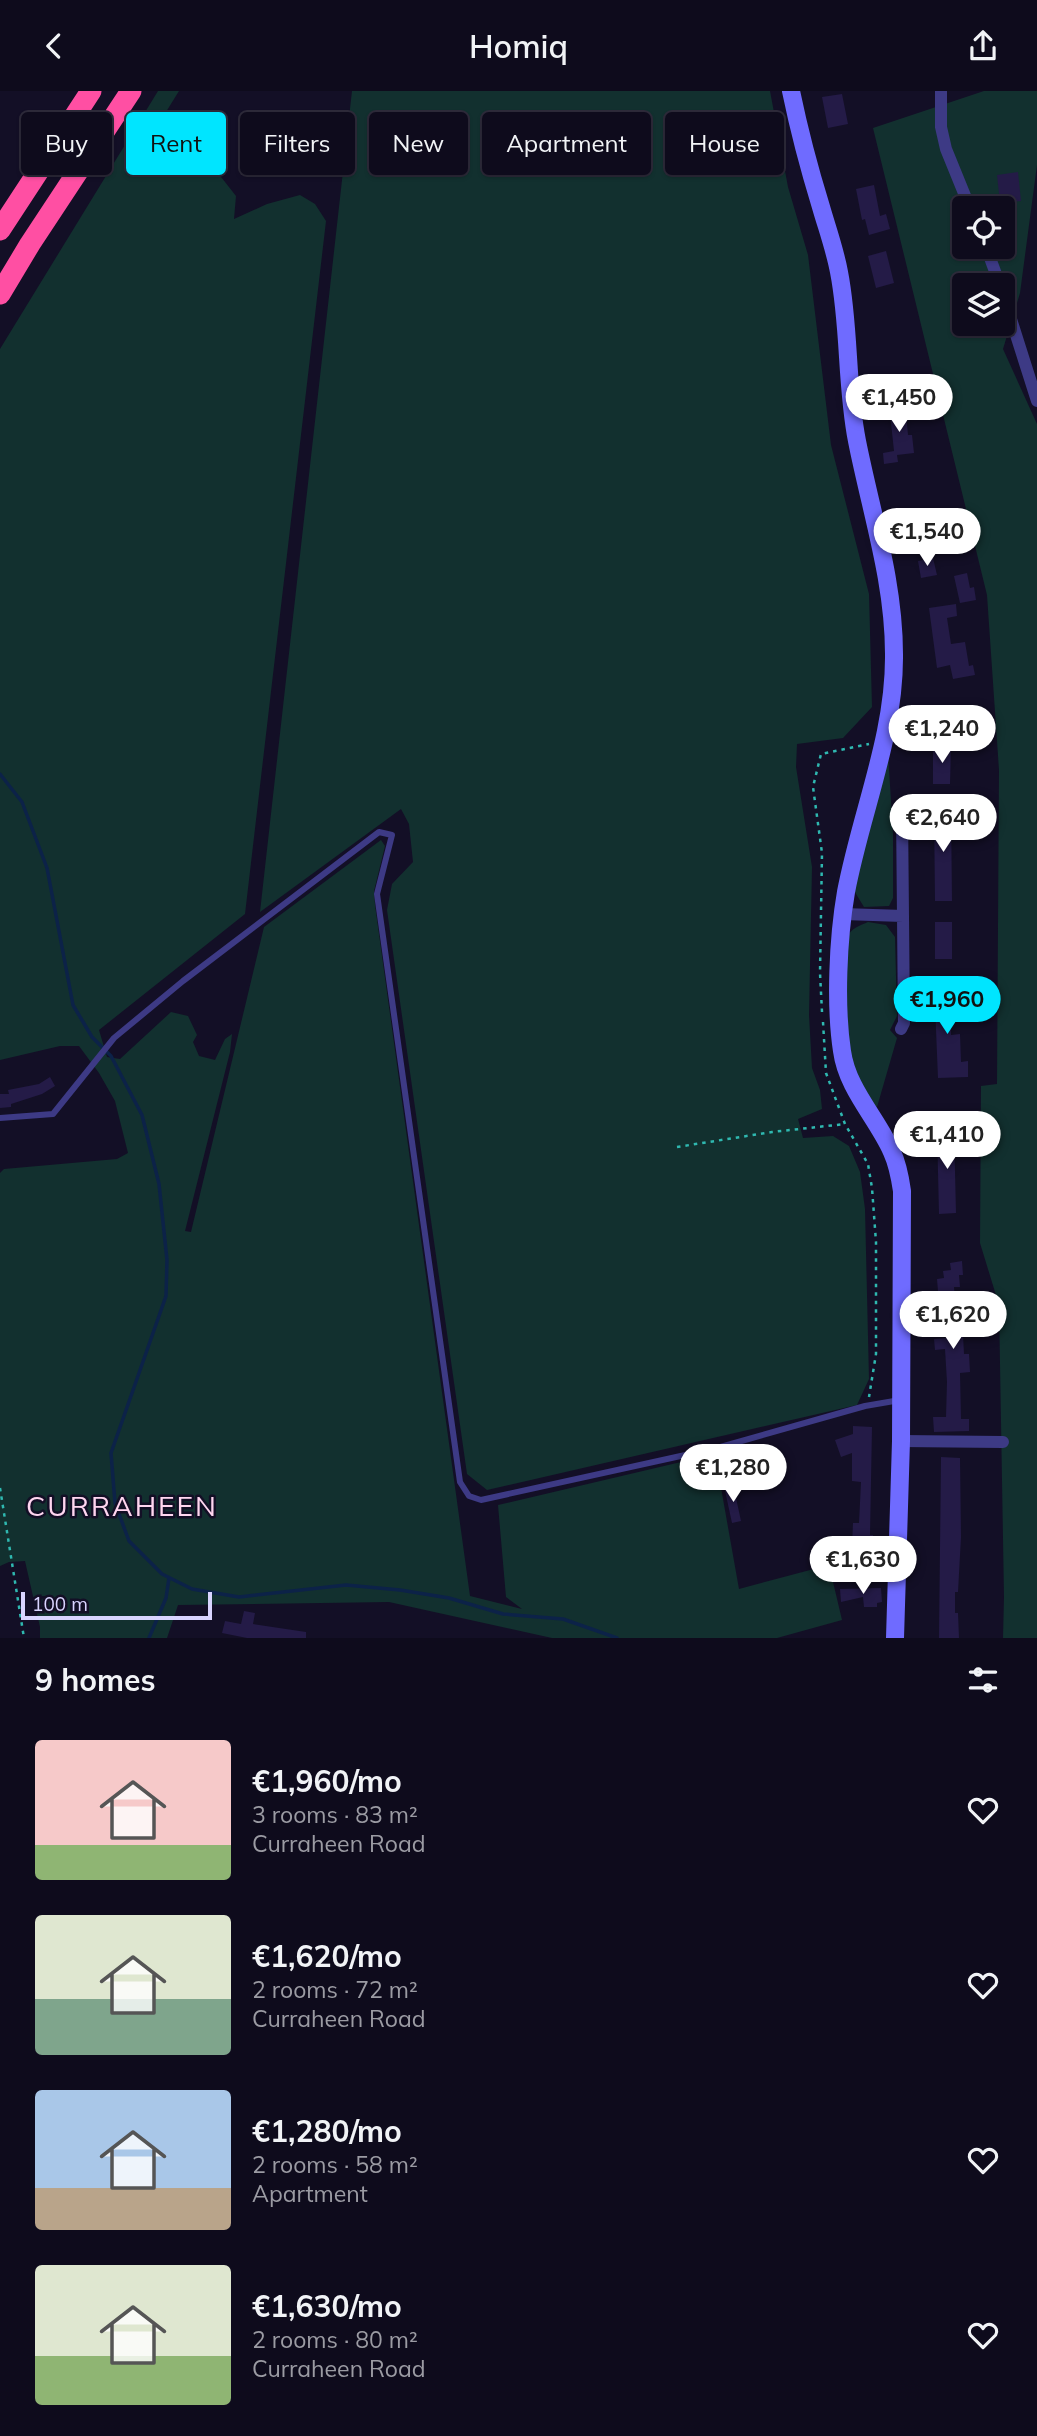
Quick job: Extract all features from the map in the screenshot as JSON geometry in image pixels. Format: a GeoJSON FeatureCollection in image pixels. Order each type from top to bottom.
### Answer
{"type":"FeatureCollection","features":[{"type":"Feature","properties":{"kind":"highway"},"geometry":{"type":"LineString","coordinates":[[0,230],[91,91]]}},
{"type":"Feature","properties":{"kind":"highway"},"geometry":{"type":"LineString","coordinates":[[0,294],[131,91]]}},
{"type":"Feature","properties":{"kind":"street"},"geometry":{"type":"LineString","coordinates":[[791,91],[811,174],[839,270],[846,316],[851,406],[856,439],[893,617],[891,703],[846,893],[839,975],[842,1054],[864,1105],[891,1150],[899,1170],[902,1191],[902,1400],[895,1638]]}},
{"type":"Feature","properties":{"kind":"street"},"geometry":{"type":"LineString","coordinates":[[941,91],[946,149],[965,196]]}},
{"type":"Feature","properties":{"kind":"street"},"geometry":{"type":"LineString","coordinates":[[1015,332],[1037,401]]}},
{"type":"Feature","properties":{"kind":"street"},"geometry":{"type":"LineString","coordinates":[[901,1029],[904,1023],[902,810]]}},
{"type":"Feature","properties":{"kind":"street"},"geometry":{"type":"LineString","coordinates":[[843,914],[903,916]]}},
{"type":"Feature","properties":{"kind":"street"},"geometry":{"type":"LineString","coordinates":[[901,1441],[1003,1442]]}},
{"type":"Feature","properties":{"kind":"lane"},"geometry":{"type":"LineString","coordinates":[[0,1118],[53,1114],[114,1038],[183,981],[379,832],[392,835],[377,894],[460,1482],[469,1496],[481,1500],[716,1448],[865,1406],[902,1400]]}},
{"type":"Feature","properties":{"kind":"path"},"geometry":{"type":"LineString","coordinates":[[677,1147],[845,1124]]}},
{"type":"Feature","properties":{"kind":"path"},"geometry":{"type":"LineString","coordinates":[[0,1487],[24,1638]]}},
{"type":"Feature","properties":{"kind":"green space"},"geometry":{"type":"Polygon","coordinates":[[[158,91],[179,91],[166,112],[145,112],[158,91]]]}},
{"type":"Feature","properties":{"kind":"green space"},"geometry":{"type":"Polygon","coordinates":[[[352,91],[770,91],[774,112],[665,112],[665,175],[784,175],[784,166],[808,255],[831,445],[869,594],[872,707],[843,738],[797,744],[796,767],[812,867],[809,1015],[812,1068],[820,1090],[822,1109],[798,1119],[803,1138],[833,1136],[849,1146],[860,1172],[865,1209],[869,1379],[857,1405],[487,1490],[467,1474],[387,910],[392,884],[413,862],[409,824],[401,809],[260,912],[343,175],[355,175],[355,112],[350,112],[352,91]]]}},
{"type":"Feature","properties":{"kind":"green space"},"geometry":{"type":"Polygon","coordinates":[[[984,91],[1037,91],[1037,165],[1020,293],[1015,309],[1015,273],[952,273],[952,336],[1007,336],[1003,349],[1037,424],[1037,1638],[1003,1638],[999,1305],[980,1243],[981,1086],[997,1084],[999,770],[987,595],[873,128],[984,91]]]}},
{"type":"Feature","properties":{"kind":"green space"},"geometry":{"type":"Polygon","coordinates":[[[126,143],[126,175],[220,175],[236,196],[234,219],[267,204],[300,195],[315,204],[326,221],[245,914],[99,1030],[107,1057],[120,1059],[171,1012],[188,1016],[197,1035],[193,1042],[199,1056],[215,1060],[225,1039],[232,1034],[230,1052],[185,1231],[191,1232],[264,927],[381,840],[385,846],[374,891],[375,905],[470,1596],[522,1609],[506,1597],[498,1505],[715,1454],[739,1589],[829,1565],[842,1620],[777,1638],[552,1638],[389,1602],[178,1605],[167,1638],[40,1638],[40,1627],[25,1561],[9,1562],[0,1566],[0,1173],[4,1169],[117,1159],[128,1153],[115,1101],[79,1046],[60,1046],[0,1060],[0,349],[107,175],[112,175],[112,166],[126,143]]]}},
{"type":"Feature","properties":{"kind":"green space"},"geometry":{"type":"Polygon","coordinates":[[[888,753],[893,833],[893,898],[889,906],[864,907],[853,889],[888,753]]]}},
{"type":"Feature","properties":{"kind":"green space"},"geometry":{"type":"Polygon","coordinates":[[[868,922],[886,925],[895,937],[897,1016],[890,1030],[897,1038],[877,1107],[866,1098],[858,1084],[849,1050],[846,1012],[844,959],[847,938],[858,926],[868,922]]]}},
{"type":"Feature","properties":{"kind":"building"},"geometry":{"type":"Polygon","coordinates":[[[842,94],[848,124],[828,128],[822,97],[842,94]]]}},
{"type":"Feature","properties":{"kind":"building"},"geometry":{"type":"Polygon","coordinates":[[[1018,172],[1021,201],[1015,202],[1015,196],[999,196],[997,175],[1018,172]]]}},
{"type":"Feature","properties":{"kind":"building"},"geometry":{"type":"Polygon","coordinates":[[[874,185],[880,216],[886,214],[890,229],[869,235],[865,219],[862,220],[856,189],[874,185]]]}},
{"type":"Feature","properties":{"kind":"building"},"geometry":{"type":"Polygon","coordinates":[[[886,251],[894,283],[876,288],[868,256],[886,251]]]}},
{"type":"Feature","properties":{"kind":"building"},"geometry":{"type":"Polygon","coordinates":[[[905,403],[908,435],[912,435],[914,453],[897,455],[898,462],[884,464],[883,453],[894,451],[889,404],[905,403]]]}},
{"type":"Feature","properties":{"kind":"building"},"geometry":{"type":"Polygon","coordinates":[[[936,511],[946,540],[932,545],[921,516],[936,511]]]}},
{"type":"Feature","properties":{"kind":"building"},"geometry":{"type":"Polygon","coordinates":[[[933,558],[937,575],[921,578],[918,561],[933,558]]]}},
{"type":"Feature","properties":{"kind":"building"},"geometry":{"type":"Polygon","coordinates":[[[967,573],[970,588],[974,587],[976,600],[960,603],[954,576],[967,573]]]}},
{"type":"Feature","properties":{"kind":"building"},"geometry":{"type":"Polygon","coordinates":[[[956,604],[957,616],[947,618],[951,644],[965,642],[969,666],[973,665],[975,675],[953,679],[950,665],[937,668],[929,608],[956,604]]]}},
{"type":"Feature","properties":{"kind":"building"},"geometry":{"type":"Polygon","coordinates":[[[933,747],[951,747],[950,784],[933,784],[933,747]]]}},
{"type":"Feature","properties":{"kind":"building"},"geometry":{"type":"Polygon","coordinates":[[[934,808],[951,808],[952,901],[935,901],[934,808]]]}},
{"type":"Feature","properties":{"kind":"building"},"geometry":{"type":"Polygon","coordinates":[[[935,922],[952,922],[952,959],[935,959],[935,922]]]}},
{"type":"Feature","properties":{"kind":"building"},"geometry":{"type":"Polygon","coordinates":[[[934,981],[951,981],[951,1035],[960,1034],[961,1062],[968,1061],[968,1077],[938,1078],[934,981]]]}},
{"type":"Feature","properties":{"kind":"building"},"geometry":{"type":"Polygon","coordinates":[[[50,1077],[55,1086],[42,1094],[11,1104],[11,1107],[0,1108],[0,1094],[9,1094],[8,1090],[39,1084],[50,1077]]]}},
{"type":"Feature","properties":{"kind":"building"},"geometry":{"type":"Polygon","coordinates":[[[954,1129],[956,1213],[939,1214],[937,1130],[954,1129]]]}},
{"type":"Feature","properties":{"kind":"building"},"geometry":{"type":"Polygon","coordinates":[[[962,1261],[960,1287],[954,1287],[956,1311],[967,1310],[968,1334],[963,1335],[964,1354],[969,1354],[970,1372],[960,1373],[961,1419],[969,1419],[969,1431],[934,1432],[933,1417],[946,1417],[947,1382],[945,1349],[935,1350],[934,1339],[948,1338],[945,1304],[939,1304],[937,1279],[944,1278],[943,1271],[951,1270],[950,1263],[962,1261]]]}},
{"type":"Feature","properties":{"kind":"building"},"geometry":{"type":"Polygon","coordinates":[[[853,1426],[872,1427],[870,1535],[873,1535],[873,1546],[852,1546],[853,1523],[859,1523],[861,1482],[852,1481],[852,1453],[841,1457],[835,1440],[853,1434],[853,1426]]]}},
{"type":"Feature","properties":{"kind":"building"},"geometry":{"type":"Polygon","coordinates":[[[941,1457],[960,1458],[961,1537],[958,1592],[955,1592],[959,1638],[939,1638],[941,1457]]]}},
{"type":"Feature","properties":{"kind":"building"},"geometry":{"type":"Polygon","coordinates":[[[733,1484],[741,1521],[732,1523],[724,1486],[733,1484]]]}},
{"type":"Feature","properties":{"kind":"building"},"geometry":{"type":"Polygon","coordinates":[[[881,1588],[882,1602],[877,1603],[877,1607],[864,1607],[863,1597],[841,1602],[840,1589],[881,1588]]]}},
{"type":"Feature","properties":{"kind":"building"},"geometry":{"type":"Polygon","coordinates":[[[244,1611],[255,1613],[253,1624],[306,1632],[306,1638],[247,1638],[222,1633],[225,1621],[241,1624],[244,1611]]]}},
{"type":"Feature","properties":{"kind":"waterway"},"geometry":{"type":"LineString","coordinates":[[0,774],[22,802],[47,868],[73,1005],[92,1037],[111,1056],[142,1115],[159,1184],[167,1260],[166,1296],[111,1453],[115,1503],[129,1541],[162,1574],[192,1589],[239,1597],[346,1585],[400,1590],[449,1598],[503,1614],[563,1619],[617,1638]]}},
{"type":"Feature","properties":{"kind":"waterway"},"geometry":{"type":"LineString","coordinates":[[149,1638],[166,1598],[169,1578]]}},
{"type":"Feature","properties":{"kind":"district","name":"CURRAHEEN"},"geometry":{"type":"Point","coordinates":[122,1505]}}]}
